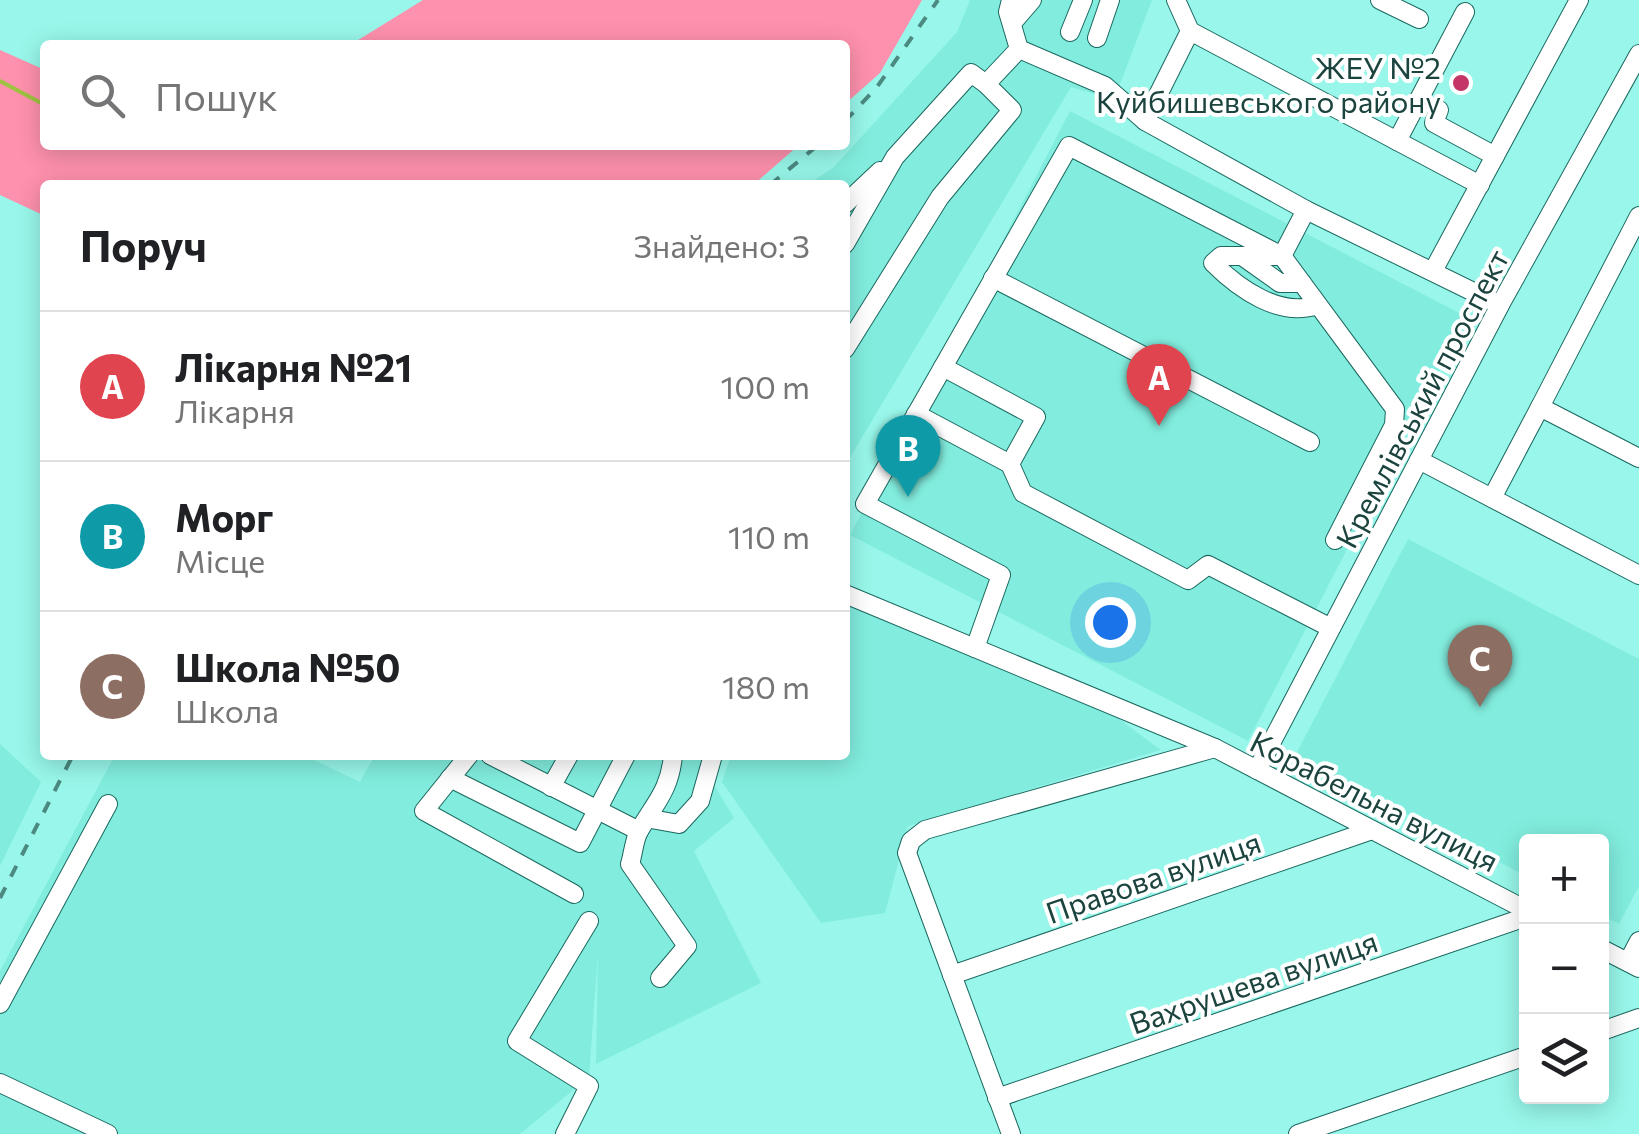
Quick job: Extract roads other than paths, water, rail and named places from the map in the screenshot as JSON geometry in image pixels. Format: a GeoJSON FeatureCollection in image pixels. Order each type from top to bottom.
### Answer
{"type":"FeatureCollection","features":[{"type":"Feature","properties":{"kind":"street"},"geometry":{"type":"LineString","coordinates":[[1011,0],[1008,12],[1019,50]]}},
{"type":"Feature","properties":{"kind":"street"},"geometry":{"type":"LineString","coordinates":[[1013,22],[1032,0]]}},
{"type":"Feature","properties":{"kind":"street"},"geometry":{"type":"LineString","coordinates":[[1070,32],[1083,0]]}},
{"type":"Feature","properties":{"kind":"street"},"geometry":{"type":"LineString","coordinates":[[1097,38],[1110,0]]}},
{"type":"Feature","properties":{"kind":"street"},"geometry":{"type":"LineString","coordinates":[[1176,0],[1190,31],[1480,184]]}},
{"type":"Feature","properties":{"kind":"street"},"geometry":{"type":"LineString","coordinates":[[1361,0],[1380,0],[1418,19]]}},
{"type":"Feature","properties":{"kind":"street"},"geometry":{"type":"LineString","coordinates":[[1433,271],[1579,0]]}},
{"type":"Feature","properties":{"kind":"street"},"geometry":{"type":"LineString","coordinates":[[1397,141],[1465,12]]}},
{"type":"Feature","properties":{"kind":"street"},"geometry":{"type":"LineString","coordinates":[[1145,121],[1190,31]]}},
{"type":"Feature","properties":{"kind":"street"},"geometry":{"type":"LineString","coordinates":[[986,84],[1019,50]]}},
{"type":"Feature","properties":{"kind":"street"},"geometry":{"type":"LineString","coordinates":[[1019,50],[1105,86],[1145,121],[1306,210],[1500,305]]}},
{"type":"Feature","properties":{"kind":"street","name":"Кремлівський проспект"},"geometry":{"type":"LineString","coordinates":[[1257,770],[1500,305],[1639,54]]}},
{"type":"Feature","properties":{"kind":"street"},"geometry":{"type":"LineString","coordinates":[[850,199],[971,73],[1012,110],[940,197],[850,341]]}},
{"type":"Feature","properties":{"kind":"street"},"geometry":{"type":"LineString","coordinates":[[1439,110],[1434,123],[1495,156]]}},
{"type":"Feature","properties":{"kind":"street"},"geometry":{"type":"LineString","coordinates":[[975,648],[1000,575],[865,504],[1069,146],[1282,256],[1394,409],[1394,426],[1334,540]]}},
{"type":"Feature","properties":{"kind":"street"},"geometry":{"type":"LineString","coordinates":[[850,235],[894,157]]}},
{"type":"Feature","properties":{"kind":"street"},"geometry":{"type":"LineString","coordinates":[[1282,256],[1306,210]]}},
{"type":"Feature","properties":{"kind":"street"},"geometry":{"type":"LineString","coordinates":[[1492,498],[1639,216]]}},
{"type":"Feature","properties":{"kind":"street"},"geometry":{"type":"LineString","coordinates":[[1282,256],[1221,256],[1213,263],[1230,280],[1282,308],[1301,310],[1317,304]]}},
{"type":"Feature","properties":{"kind":"street"},"geometry":{"type":"LineString","coordinates":[[1242,256],[1280,283],[1302,284]]}},
{"type":"Feature","properties":{"kind":"street"},"geometry":{"type":"LineString","coordinates":[[993,278],[1310,442]]}},
{"type":"Feature","properties":{"kind":"street"},"geometry":{"type":"LineString","coordinates":[[943,368],[1036,417],[1010,464]]}},
{"type":"Feature","properties":{"kind":"street"},"geometry":{"type":"LineString","coordinates":[[1540,406],[1639,458]]}},
{"type":"Feature","properties":{"kind":"street"},"geometry":{"type":"LineString","coordinates":[[916,414],[1010,464],[1022,493],[1188,580],[1208,565],[1332,628]]}},
{"type":"Feature","properties":{"kind":"street"},"geometry":{"type":"LineString","coordinates":[[1419,460],[1639,575]]}},
{"type":"Feature","properties":{"kind":"street"},"geometry":{"type":"LineString","coordinates":[[850,596],[1214,748]]}},
{"type":"Feature","properties":{"kind":"street","name":"Корабельна вулиця"},"geometry":{"type":"LineString","coordinates":[[952,974],[907,854],[911,841],[924,830],[1214,748],[1519,909]]}},
{"type":"Feature","properties":{"kind":"street"},"geometry":{"type":"LineString","coordinates":[[464,760],[424,811],[574,894]]}},
{"type":"Feature","properties":{"kind":"street"},"geometry":{"type":"LineString","coordinates":[[551,787],[566,760]]}},
{"type":"Feature","properties":{"kind":"street"},"geometry":{"type":"LineString","coordinates":[[450,778],[580,844],[623,760]]}},
{"type":"Feature","properties":{"kind":"street"},"geometry":{"type":"LineString","coordinates":[[660,978],[687,946],[630,864],[671,776],[673,760]]}},
{"type":"Feature","properties":{"kind":"street"},"geometry":{"type":"LineString","coordinates":[[520,762],[551,787],[596,810],[645,825],[679,824],[700,801],[712,760]]}},
{"type":"Feature","properties":{"kind":"street"},"geometry":{"type":"LineString","coordinates":[[0,1004],[108,804]]}},
{"type":"Feature","properties":{"kind":"street","name":"Правова вулиця"},"geometry":{"type":"LineString","coordinates":[[952,974],[1372,830]]}},
{"type":"Feature","properties":{"kind":"street","name":"Вахрушева вулиця"},"geometry":{"type":"LineString","coordinates":[[997,1098],[1519,915]]}},
{"type":"Feature","properties":{"kind":"street"},"geometry":{"type":"LineString","coordinates":[[565,1134],[590,1086],[516,1041],[589,921]]}},
{"type":"Feature","properties":{"kind":"street"},"geometry":{"type":"LineString","coordinates":[[1609,952],[1634,965],[1639,941]]}},
{"type":"Feature","properties":{"kind":"street"},"geometry":{"type":"LineString","coordinates":[[952,974],[1011,1134]]}},
{"type":"Feature","properties":{"kind":"street"},"geometry":{"type":"LineString","coordinates":[[1609,1028],[1639,1018]]}},
{"type":"Feature","properties":{"kind":"street"},"geometry":{"type":"LineString","coordinates":[[1298,1134],[1519,1058]]}},
{"type":"Feature","properties":{"kind":"street"},"geometry":{"type":"LineString","coordinates":[[0,1082],[108,1134]]}},
{"type":"Feature","properties":{"kind":"waterway"},"geometry":{"type":"LineString","coordinates":[[0,81],[40,102]]}},
{"type":"Feature","properties":{"kind":"railway"},"geometry":{"type":"LineString","coordinates":[[850,116],[877,87],[938,0]]}},
{"type":"Feature","properties":{"kind":"railway"},"geometry":{"type":"LineString","coordinates":[[776,180],[812,150]]}},
{"type":"Feature","properties":{"kind":"railway"},"geometry":{"type":"LineString","coordinates":[[0,898],[70,760]]}},
{"type":"Feature","properties":{"kind":"place","name":"ЖЕУ №2 Куйбишевського району"},"geometry":{"type":"Point","coordinates":[1461,83]}},
{"type":"Feature","properties":{"kind":"place","name":"Лікарня №21"},"geometry":{"type":"Point","coordinates":[1159,426]}},
{"type":"Feature","properties":{"kind":"place","name":"Морг"},"geometry":{"type":"Point","coordinates":[908,497]}},
{"type":"Feature","properties":{"kind":"place","name":"Школа №50"},"geometry":{"type":"Point","coordinates":[1480,707]}}]}
